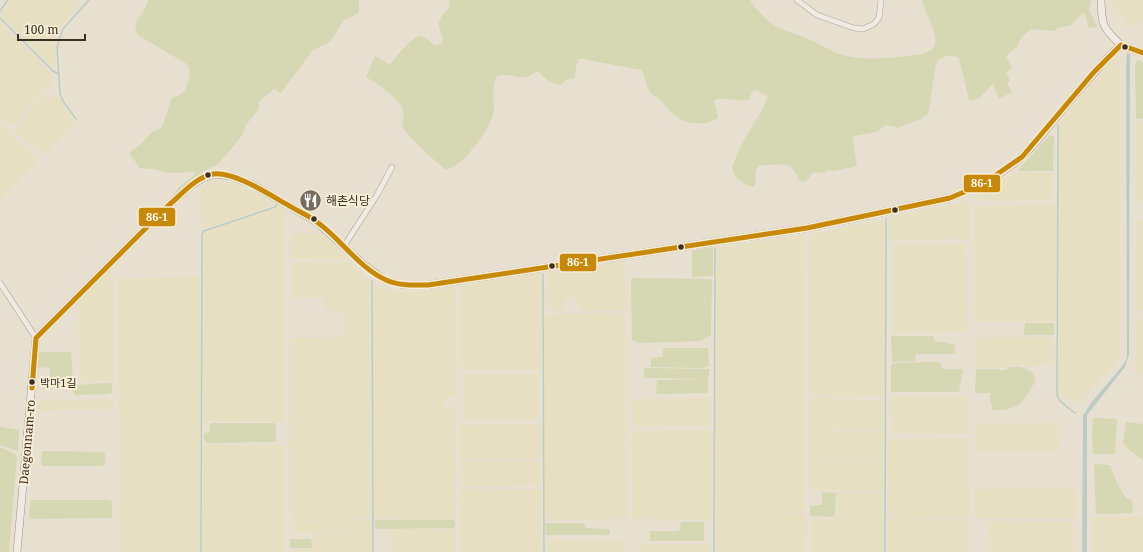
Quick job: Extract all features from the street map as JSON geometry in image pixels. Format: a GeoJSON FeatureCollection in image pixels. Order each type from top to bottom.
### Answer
{"type":"FeatureCollection","features":[{"type":"Feature","properties":{"kind":"street"},"geometry":{"type":"LineString","coordinates":[[798,0],[813,13],[821,17],[854,28],[863,29],[874,24],[879,18],[881,0]]}},
{"type":"Feature","properties":{"kind":"street"},"geometry":{"type":"LineString","coordinates":[[1101,0],[1102,18],[1107,33],[1121,45],[1143,53]]}},
{"type":"Feature","properties":{"kind":"street"},"geometry":{"type":"LineString","coordinates":[[0,283],[36,338],[169,205],[190,186],[208,175],[222,174],[251,184],[317,222],[364,265],[382,278],[403,285],[420,286],[807,228],[942,200],[976,187],[1003,172],[1018,161],[1099,67],[1121,45]]}},
{"type":"Feature","properties":{"kind":"street"},"geometry":{"type":"LineString","coordinates":[[344,246],[377,195],[392,167]]}},
{"type":"Feature","properties":{"kind":"street","name":"Daegonnam-ro"},"geometry":{"type":"LineString","coordinates":[[17,552],[36,338]]}},
{"type":"Feature","properties":{"kind":"shaded area"},"geometry":{"type":"Polygon","coordinates":[[[11,0],[79,0],[78,6],[56,33],[54,49],[55,70],[2,16],[2,12],[11,0]]]}},
{"type":"Feature","properties":{"kind":"shaded area"},"geometry":{"type":"Polygon","coordinates":[[[1110,0],[1142,0],[1143,20],[1131,27],[1110,0]]]}},
{"type":"Feature","properties":{"kind":"shaded area"},"geometry":{"type":"Polygon","coordinates":[[[0,22],[41,62],[54,77],[51,83],[13,125],[10,126],[0,116],[0,22]]]}},
{"type":"Feature","properties":{"kind":"shaded area"},"geometry":{"type":"Polygon","coordinates":[[[1127,53],[1130,54],[1129,354],[1125,367],[1087,415],[1087,552],[1082,552],[1083,416],[1091,403],[1124,364],[1127,357],[1127,53]]]}},
{"type":"Feature","properties":{"kind":"shaded area"},"geometry":{"type":"Polygon","coordinates":[[[1117,57],[1119,60],[1120,353],[1113,366],[1078,404],[1058,390],[1058,130],[1059,125],[1064,118],[1109,64],[1117,57]]]}},
{"type":"Feature","properties":{"kind":"shaded area"},"geometry":{"type":"Polygon","coordinates":[[[44,94],[49,97],[52,94],[58,97],[76,122],[43,155],[14,129],[44,94]]]}},
{"type":"Feature","properties":{"kind":"shaded area"},"geometry":{"type":"Polygon","coordinates":[[[1138,121],[1143,121],[1143,201],[1137,201],[1136,198],[1136,124],[1138,121]]]}},
{"type":"Feature","properties":{"kind":"shaded area"},"geometry":{"type":"Polygon","coordinates":[[[0,124],[39,160],[0,201],[0,124]]]}},
{"type":"Feature","properties":{"kind":"shaded area"},"geometry":{"type":"Polygon","coordinates":[[[1017,172],[1053,173],[1053,199],[977,200],[977,194],[1017,172]]]}},
{"type":"Feature","properties":{"kind":"shaded area"},"geometry":{"type":"Polygon","coordinates":[[[217,181],[228,182],[243,188],[264,198],[270,202],[271,205],[256,212],[204,228],[202,220],[202,186],[217,181]]]}},
{"type":"Feature","properties":{"kind":"shaded area"},"geometry":{"type":"Polygon","coordinates":[[[969,200],[970,237],[968,239],[889,239],[890,217],[969,200]]]}},
{"type":"Feature","properties":{"kind":"shaded area"},"geometry":{"type":"Polygon","coordinates":[[[278,206],[284,209],[285,214],[285,421],[204,421],[204,234],[211,230],[278,206]]]}},
{"type":"Feature","properties":{"kind":"shaded area"},"geometry":{"type":"Polygon","coordinates":[[[974,206],[1056,206],[1056,322],[974,321],[974,206]]]}},
{"type":"Feature","properties":{"kind":"shaded area"},"geometry":{"type":"Polygon","coordinates":[[[884,219],[884,396],[811,396],[809,235],[884,219]]]}},
{"type":"Feature","properties":{"kind":"shaded area"},"geometry":{"type":"Polygon","coordinates":[[[1137,220],[1143,220],[1143,310],[1136,309],[1137,220]]]}},
{"type":"Feature","properties":{"kind":"shaded area"},"geometry":{"type":"Polygon","coordinates":[[[291,233],[323,235],[347,258],[347,260],[291,259],[291,233]]]}},
{"type":"Feature","properties":{"kind":"shaded area"},"geometry":{"type":"Polygon","coordinates":[[[804,234],[805,510],[803,512],[721,512],[806,513],[806,540],[747,541],[804,541],[805,552],[717,552],[716,248],[804,234]]]}},
{"type":"Feature","properties":{"kind":"shaded area"},"geometry":{"type":"Polygon","coordinates":[[[965,244],[967,310],[966,332],[892,333],[891,245],[965,244]]]}},
{"type":"Feature","properties":{"kind":"shaded area"},"geometry":{"type":"Polygon","coordinates":[[[624,261],[626,308],[624,310],[581,310],[577,299],[568,298],[565,299],[563,310],[546,309],[547,273],[624,261]]]}},
{"type":"Feature","properties":{"kind":"shaded area"},"geometry":{"type":"Polygon","coordinates":[[[295,262],[350,263],[369,280],[371,516],[369,519],[294,520],[290,517],[290,338],[343,337],[343,312],[326,310],[322,298],[293,297],[291,295],[291,265],[295,262]]]}},
{"type":"Feature","properties":{"kind":"shaded area"},"geometry":{"type":"Polygon","coordinates":[[[109,271],[111,271],[113,275],[113,378],[112,380],[84,382],[80,373],[78,327],[79,301],[109,271]]]}},
{"type":"Feature","properties":{"kind":"shaded area"},"geometry":{"type":"Polygon","coordinates":[[[539,273],[542,275],[542,370],[461,370],[459,345],[461,285],[539,273]]]}},
{"type":"Feature","properties":{"kind":"shaded area"},"geometry":{"type":"Polygon","coordinates":[[[200,277],[200,552],[118,552],[118,280],[119,278],[200,277]]]}},
{"type":"Feature","properties":{"kind":"shaded area"},"geometry":{"type":"Polygon","coordinates":[[[375,284],[390,291],[407,292],[423,292],[455,286],[456,394],[455,396],[445,399],[444,407],[455,408],[455,517],[453,520],[376,519],[374,516],[372,287],[375,284]]]}},
{"type":"Feature","properties":{"kind":"shaded area"},"geometry":{"type":"Polygon","coordinates":[[[624,313],[626,315],[627,518],[606,520],[546,520],[544,315],[624,313]]]}},
{"type":"Feature","properties":{"kind":"shaded area"},"geometry":{"type":"Polygon","coordinates":[[[1137,320],[1143,320],[1143,375],[1137,374],[1135,367],[1137,320]]]}},
{"type":"Feature","properties":{"kind":"shaded area"},"geometry":{"type":"Polygon","coordinates":[[[1053,337],[1054,365],[1014,366],[1000,368],[976,367],[975,342],[976,338],[1053,337]]]}},
{"type":"Feature","properties":{"kind":"shaded area"},"geometry":{"type":"Polygon","coordinates":[[[465,374],[538,374],[538,419],[463,419],[463,377],[465,374]]]}},
{"type":"Feature","properties":{"kind":"shaded area"},"geometry":{"type":"Polygon","coordinates":[[[891,396],[966,397],[967,433],[891,433],[891,396]]]}},
{"type":"Feature","properties":{"kind":"shaded area"},"geometry":{"type":"Polygon","coordinates":[[[710,398],[710,426],[633,426],[632,400],[634,399],[710,398]]]}},
{"type":"Feature","properties":{"kind":"shaded area"},"geometry":{"type":"Polygon","coordinates":[[[810,398],[833,398],[832,431],[885,431],[885,458],[810,458],[810,398]]]}},
{"type":"Feature","properties":{"kind":"shaded area"},"geometry":{"type":"Polygon","coordinates":[[[109,399],[113,401],[113,409],[39,411],[38,408],[39,402],[41,401],[109,399]]]}},
{"type":"Feature","properties":{"kind":"shaded area"},"geometry":{"type":"Polygon","coordinates":[[[834,399],[884,400],[883,428],[881,430],[835,429],[833,427],[834,399]]]}},
{"type":"Feature","properties":{"kind":"shaded area"},"geometry":{"type":"Polygon","coordinates":[[[1058,423],[1058,451],[976,450],[976,424],[1058,423]]]}},
{"type":"Feature","properties":{"kind":"shaded area"},"geometry":{"type":"Polygon","coordinates":[[[542,424],[542,459],[460,458],[459,427],[461,425],[542,424]]]}},
{"type":"Feature","properties":{"kind":"shaded area"},"geometry":{"type":"Polygon","coordinates":[[[632,431],[713,431],[712,519],[632,519],[632,431]]]}},
{"type":"Feature","properties":{"kind":"shaded area"},"geometry":{"type":"Polygon","coordinates":[[[888,439],[969,439],[970,446],[969,517],[889,517],[888,439]]]}},
{"type":"Feature","properties":{"kind":"shaded area"},"geometry":{"type":"Polygon","coordinates":[[[204,444],[285,445],[285,552],[203,552],[204,444]]]}},
{"type":"Feature","properties":{"kind":"shaded area"},"geometry":{"type":"Polygon","coordinates":[[[811,459],[884,459],[884,490],[810,490],[809,461],[811,459]]]}},
{"type":"Feature","properties":{"kind":"shaded area"},"geometry":{"type":"Polygon","coordinates":[[[461,461],[539,461],[540,485],[462,486],[461,461]]]}},
{"type":"Feature","properties":{"kind":"shaded area"},"geometry":{"type":"Polygon","coordinates":[[[1075,488],[1077,490],[1077,515],[1074,518],[978,518],[975,513],[974,491],[976,489],[1075,488]]]}},
{"type":"Feature","properties":{"kind":"shaded area"},"geometry":{"type":"Polygon","coordinates":[[[464,489],[541,490],[542,552],[461,552],[460,492],[464,489]]]}},
{"type":"Feature","properties":{"kind":"shaded area"},"geometry":{"type":"Polygon","coordinates":[[[838,492],[883,492],[883,552],[811,552],[811,521],[812,519],[837,519],[838,492]]]}},
{"type":"Feature","properties":{"kind":"shaded area"},"geometry":{"type":"Polygon","coordinates":[[[1091,517],[1143,517],[1143,552],[1091,552],[1091,517]]]}},
{"type":"Feature","properties":{"kind":"shaded area"},"geometry":{"type":"Polygon","coordinates":[[[888,518],[969,519],[969,552],[888,552],[888,518]]]}},
{"type":"Feature","properties":{"kind":"shaded area"},"geometry":{"type":"Polygon","coordinates":[[[371,520],[371,532],[294,533],[293,521],[371,520]]]}},
{"type":"Feature","properties":{"kind":"shaded area"},"geometry":{"type":"Polygon","coordinates":[[[991,521],[1073,522],[1074,552],[990,552],[989,528],[991,521]]]}},
{"type":"Feature","properties":{"kind":"shaded area"},"geometry":{"type":"Polygon","coordinates":[[[391,529],[454,529],[456,552],[390,552],[391,529]]]}},
{"type":"Feature","properties":{"kind":"shaded area"},"geometry":{"type":"Polygon","coordinates":[[[371,533],[371,552],[289,552],[289,550],[313,549],[313,534],[371,533]]]}},
{"type":"Feature","properties":{"kind":"shaded area"},"geometry":{"type":"Polygon","coordinates":[[[547,540],[625,541],[625,552],[548,552],[547,540]]]}},
{"type":"Feature","properties":{"kind":"shaded area"},"geometry":{"type":"Polygon","coordinates":[[[709,544],[711,545],[711,552],[640,552],[639,545],[709,544]]]}},
{"type":"Feature","properties":{"kind":"green space"},"geometry":{"type":"Polygon","coordinates":[[[148,0],[359,0],[359,10],[357,14],[344,20],[331,41],[312,51],[281,93],[274,89],[259,102],[259,109],[245,126],[244,132],[218,164],[204,171],[173,197],[178,188],[195,174],[195,172],[169,173],[140,168],[129,153],[140,145],[152,132],[162,127],[172,98],[184,92],[190,75],[190,70],[187,64],[139,36],[136,32],[136,23],[148,0]]]}},
{"type":"Feature","properties":{"kind":"green space"},"geometry":{"type":"Polygon","coordinates":[[[449,0],[750,0],[764,16],[781,29],[808,39],[834,52],[861,58],[888,58],[918,55],[926,53],[932,49],[934,46],[935,36],[922,0],[1091,0],[1089,10],[1098,27],[1089,28],[1085,14],[1083,13],[1070,26],[1060,27],[1054,31],[1031,29],[1021,38],[1017,47],[1006,56],[1012,69],[1006,72],[1010,81],[1007,83],[1012,92],[999,99],[993,84],[980,97],[969,100],[959,58],[946,56],[940,59],[936,64],[928,114],[921,119],[897,128],[886,125],[876,132],[854,136],[853,140],[857,166],[834,171],[826,170],[826,172],[812,173],[805,182],[802,182],[787,165],[774,164],[759,166],[756,170],[755,186],[753,187],[739,180],[734,174],[732,167],[742,143],[762,110],[767,96],[756,90],[752,92],[749,100],[742,101],[717,99],[714,101],[718,118],[706,123],[688,122],[676,116],[649,91],[641,70],[583,59],[579,59],[576,65],[575,78],[566,80],[561,85],[557,85],[545,79],[538,71],[526,77],[504,75],[497,76],[493,90],[493,115],[486,130],[474,148],[459,163],[451,168],[445,169],[405,132],[403,128],[404,114],[400,104],[392,95],[366,77],[375,56],[390,65],[404,48],[417,37],[423,36],[435,45],[441,44],[443,38],[439,29],[439,22],[448,9],[450,3],[449,0]]]}},
{"type":"Feature","properties":{"kind":"green space"},"geometry":{"type":"Polygon","coordinates":[[[1138,60],[1143,62],[1143,119],[1136,118],[1135,64],[1138,60]]]}},
{"type":"Feature","properties":{"kind":"green space"},"geometry":{"type":"Polygon","coordinates":[[[1050,135],[1054,137],[1053,171],[1019,171],[1019,169],[1050,135]]]}},
{"type":"Feature","properties":{"kind":"green space"},"geometry":{"type":"Polygon","coordinates":[[[713,248],[713,276],[692,277],[692,251],[713,248]]]}},
{"type":"Feature","properties":{"kind":"green space"},"geometry":{"type":"Polygon","coordinates":[[[632,278],[712,279],[711,335],[700,341],[639,343],[632,340],[632,278]]]}},
{"type":"Feature","properties":{"kind":"green space"},"geometry":{"type":"Polygon","coordinates":[[[1025,323],[1053,323],[1054,334],[1025,335],[1025,323]]]}},
{"type":"Feature","properties":{"kind":"green space"},"geometry":{"type":"Polygon","coordinates":[[[891,336],[933,336],[935,342],[947,342],[949,344],[954,344],[955,354],[916,354],[915,361],[892,362],[891,336]]]}},
{"type":"Feature","properties":{"kind":"green space"},"geometry":{"type":"Polygon","coordinates":[[[708,348],[709,366],[703,368],[651,367],[651,358],[663,357],[663,349],[708,348]]]}},
{"type":"Feature","properties":{"kind":"green space"},"geometry":{"type":"Polygon","coordinates":[[[39,352],[71,352],[73,380],[50,380],[50,368],[38,367],[39,352]]]}},
{"type":"Feature","properties":{"kind":"green space"},"geometry":{"type":"Polygon","coordinates":[[[940,362],[942,369],[963,370],[959,392],[891,392],[891,366],[893,363],[940,362]]]}},
{"type":"Feature","properties":{"kind":"green space"},"geometry":{"type":"Polygon","coordinates":[[[1011,367],[1025,368],[1032,372],[1035,380],[1033,385],[1029,393],[1020,404],[1007,409],[993,410],[990,400],[990,391],[989,393],[975,392],[976,369],[1000,369],[1001,371],[1011,367]]]}},
{"type":"Feature","properties":{"kind":"green space"},"geometry":{"type":"Polygon","coordinates":[[[644,369],[709,369],[709,377],[708,379],[644,378],[644,369]]]}},
{"type":"Feature","properties":{"kind":"green space"},"geometry":{"type":"Polygon","coordinates":[[[708,379],[708,393],[656,394],[657,380],[708,379]]]}},
{"type":"Feature","properties":{"kind":"green space"},"geometry":{"type":"Polygon","coordinates":[[[110,383],[112,385],[112,392],[110,394],[76,395],[73,392],[73,387],[76,385],[110,383]]]}},
{"type":"Feature","properties":{"kind":"green space"},"geometry":{"type":"Polygon","coordinates":[[[1093,418],[1117,419],[1115,454],[1093,454],[1093,418]]]}},
{"type":"Feature","properties":{"kind":"green space"},"geometry":{"type":"Polygon","coordinates":[[[1126,422],[1143,424],[1143,460],[1129,450],[1123,442],[1126,422]]]}},
{"type":"Feature","properties":{"kind":"green space"},"geometry":{"type":"Polygon","coordinates":[[[275,423],[276,442],[207,443],[204,440],[204,434],[210,431],[210,424],[275,423]]]}},
{"type":"Feature","properties":{"kind":"green space"},"geometry":{"type":"Polygon","coordinates":[[[0,427],[19,430],[18,451],[0,445],[0,427]]]}},
{"type":"Feature","properties":{"kind":"green space"},"geometry":{"type":"Polygon","coordinates":[[[0,447],[15,454],[17,457],[9,552],[0,552],[0,447]]]}},
{"type":"Feature","properties":{"kind":"green space"},"geometry":{"type":"Polygon","coordinates":[[[42,452],[104,452],[105,461],[103,466],[43,466],[41,464],[42,452]]]}},
{"type":"Feature","properties":{"kind":"green space"},"geometry":{"type":"Polygon","coordinates":[[[1095,464],[1110,466],[1117,483],[1126,498],[1132,500],[1133,513],[1096,514],[1095,464]]]}},
{"type":"Feature","properties":{"kind":"green space"},"geometry":{"type":"Polygon","coordinates":[[[822,492],[836,493],[835,517],[810,516],[810,506],[822,505],[822,492]]]}},
{"type":"Feature","properties":{"kind":"green space"},"geometry":{"type":"Polygon","coordinates":[[[110,500],[112,502],[112,517],[30,519],[30,501],[110,500]]]}},
{"type":"Feature","properties":{"kind":"green space"},"geometry":{"type":"Polygon","coordinates":[[[375,520],[453,520],[455,522],[455,527],[375,529],[375,520]]]}},
{"type":"Feature","properties":{"kind":"green space"},"geometry":{"type":"Polygon","coordinates":[[[681,522],[704,522],[704,541],[650,541],[650,531],[679,531],[681,522]]]}},
{"type":"Feature","properties":{"kind":"green space"},"geometry":{"type":"Polygon","coordinates":[[[583,523],[586,528],[609,529],[610,534],[546,535],[545,524],[583,523]]]}},
{"type":"Feature","properties":{"kind":"green space"},"geometry":{"type":"Polygon","coordinates":[[[290,539],[311,539],[312,548],[290,548],[290,539]]]}},
{"type":"Feature","properties":{"kind":"waterway"},"geometry":{"type":"LineString","coordinates":[[0,11],[8,0]]}},
{"type":"Feature","properties":{"kind":"waterway"},"geometry":{"type":"LineString","coordinates":[[76,119],[63,101],[60,94],[57,48],[63,29],[89,0]]}},
{"type":"Feature","properties":{"kind":"waterway"},"geometry":{"type":"LineString","coordinates":[[0,18],[53,71],[59,74]]}},
{"type":"Feature","properties":{"kind":"waterway"},"geometry":{"type":"LineString","coordinates":[[1058,125],[1057,395],[1062,403],[1075,413]]}},
{"type":"Feature","properties":{"kind":"waterway"},"geometry":{"type":"LineString","coordinates":[[201,552],[202,234],[204,231],[275,207],[278,203]]}},
{"type":"Feature","properties":{"kind":"waterway"},"geometry":{"type":"LineString","coordinates":[[885,552],[886,218]]}},
{"type":"Feature","properties":{"kind":"waterway"},"geometry":{"type":"LineString","coordinates":[[714,552],[715,248]]}},
{"type":"Feature","properties":{"kind":"waterway"},"geometry":{"type":"LineString","coordinates":[[543,274],[544,552]]}},
{"type":"Feature","properties":{"kind":"waterway"},"geometry":{"type":"LineString","coordinates":[[372,281],[373,552]]}},
{"type":"Feature","properties":{"kind":"transit line","name":"86-1"},"geometry":{"type":"LineString","coordinates":[[32,388],[36,338],[169,205],[195,182],[213,174],[222,174],[241,180],[310,217],[326,229],[359,261],[376,275],[391,282],[401,284],[428,285],[807,228],[950,198],[976,187],[1022,157],[1094,72],[1121,45],[1143,53]]}},
{"type":"Feature","properties":{"kind":"place","name":"해촌식당"},"geometry":{"type":"Point","coordinates":[310,200]}},
{"type":"Feature","properties":{"kind":"place","name":"박마1길"},"geometry":{"type":"Point","coordinates":[32,382]}}]}
